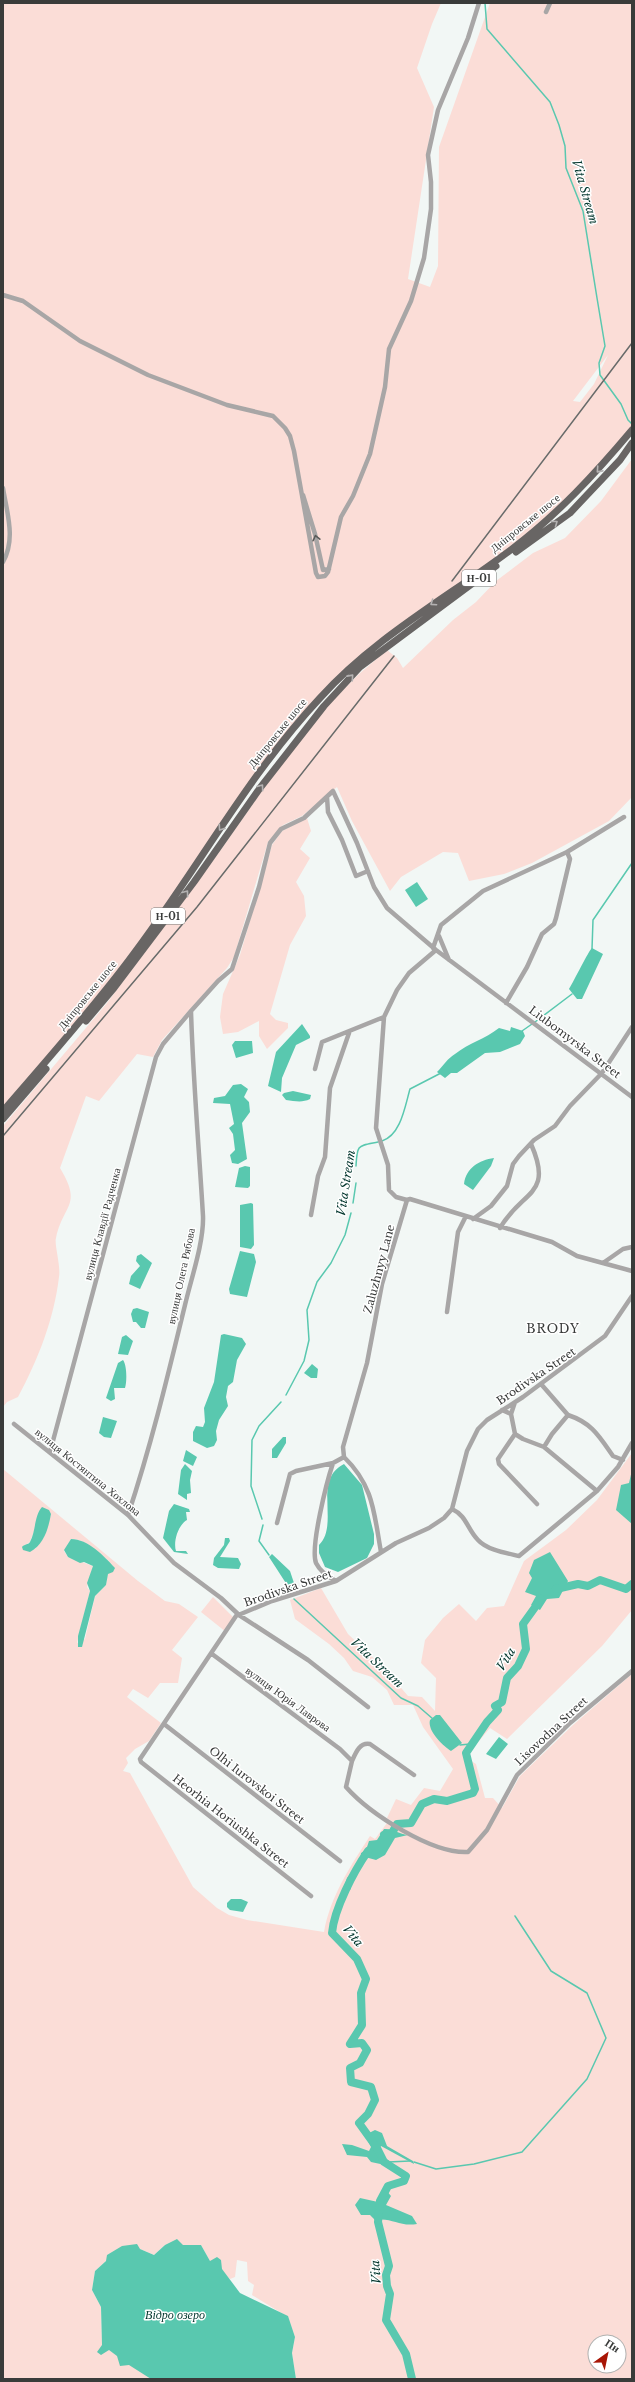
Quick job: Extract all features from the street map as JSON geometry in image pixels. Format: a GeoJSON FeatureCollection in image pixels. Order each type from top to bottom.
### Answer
{"type":"FeatureCollection","features":[{"type":"Feature","properties":{"kind":"main road","name":"Дніпровське шосе"},"geometry":{"type":"LineString","coordinates":[[3,1111],[67,1038],[130,959],[262,769],[320,697],[352,666],[385,638],[510,550],[543,524],[584,486],[632,430]]}},
{"type":"Feature","properties":{"kind":"main road","name":"Дніпровське шосе"},"geometry":{"type":"LineString","coordinates":[[3,1119],[114,988],[194,882],[291,747],[360,667],[404,633],[570,513],[631,445]]}},
{"type":"Feature","properties":{"kind":"street"},"geometry":{"type":"LineString","coordinates":[[3,295],[23,301],[80,341],[148,375],[228,406],[273,416],[281,421],[290,436],[316,573],[318,577],[322,577],[329,569],[341,517],[353,496],[370,454],[385,387],[389,349],[411,301],[424,258],[431,209],[428,155],[438,110],[468,38],[479,3]]}},
{"type":"Feature","properties":{"kind":"street"},"geometry":{"type":"LineString","coordinates":[[546,12],[550,3]]}},
{"type":"Feature","properties":{"kind":"street"},"geometry":{"type":"LineString","coordinates":[[299,483],[315,534],[323,570],[329,569]]}},
{"type":"Feature","properties":{"kind":"street"},"geometry":{"type":"LineString","coordinates":[[3,488],[11,533],[8,554],[3,562]]}},
{"type":"Feature","properties":{"kind":"street","name":"Liubomyrska Street"},"geometry":{"type":"LineString","coordinates":[[328,797],[333,790],[374,887],[387,908],[434,949],[632,1096]]}},
{"type":"Feature","properties":{"kind":"street"},"geometry":{"type":"LineString","coordinates":[[328,797],[328,812],[342,840],[356,876],[368,871]]}},
{"type":"Feature","properties":{"kind":"street","name":"вулиця Клавдії Радченка"},"geometry":{"type":"LineString","coordinates":[[50,1452],[156,1057],[163,1044],[191,1011],[218,981],[232,969],[259,888],[270,844],[281,829],[304,818],[328,797]]}},
{"type":"Feature","properties":{"kind":"street"},"geometry":{"type":"LineString","coordinates":[[624,817],[567,852],[483,891],[441,925],[434,949],[409,973],[397,990],[384,1017],[376,1128],[388,1165],[389,1190],[396,1197],[407,1200],[410,1199],[500,1228],[552,1242],[576,1256],[632,1271]]}},
{"type":"Feature","properties":{"kind":"street"},"geometry":{"type":"LineString","coordinates":[[506,1002],[527,967],[542,934],[554,924],[570,860],[567,852]]}},
{"type":"Feature","properties":{"kind":"street"},"geometry":{"type":"LineString","coordinates":[[439,936],[449,960]]}},
{"type":"Feature","properties":{"kind":"street","name":"вулиця Олега Рябова"},"geometry":{"type":"LineString","coordinates":[[128,1515],[143,1470],[183,1314],[200,1240],[203,1216],[194,1101],[191,1011]]}},
{"type":"Feature","properties":{"kind":"street"},"geometry":{"type":"LineString","coordinates":[[315,1069],[322,1042],[384,1017]]}},
{"type":"Feature","properties":{"kind":"street"},"geometry":{"type":"LineString","coordinates":[[473,1219],[490,1206],[507,1186],[513,1164],[531,1144],[555,1126],[570,1106],[602,1073],[632,1027]]}},
{"type":"Feature","properties":{"kind":"street"},"geometry":{"type":"LineString","coordinates":[[311,1215],[318,1176],[325,1157],[330,1088],[349,1032]]}},
{"type":"Feature","properties":{"kind":"street"},"geometry":{"type":"LineString","coordinates":[[500,1228],[510,1213],[535,1188],[540,1177],[540,1163],[531,1144]]}},
{"type":"Feature","properties":{"kind":"street","name":"Zaluzhnyy Lane"},"geometry":{"type":"LineString","coordinates":[[344,1457],[342,1447],[367,1363],[382,1284],[407,1200]]}},
{"type":"Feature","properties":{"kind":"street"},"geometry":{"type":"LineString","coordinates":[[447,1312],[458,1232],[466,1216]]}},
{"type":"Feature","properties":{"kind":"street"},"geometry":{"type":"LineString","coordinates":[[603,1263],[623,1249],[632,1247]]}},
{"type":"Feature","properties":{"kind":"street","name":"Brodivska Street"},"geometry":{"type":"LineString","coordinates":[[140,1760],[212,1654],[234,1618],[272,1601],[336,1582],[396,1543],[430,1528],[452,1509],[472,1438],[487,1420],[541,1384],[605,1336],[632,1296]]}},
{"type":"Feature","properties":{"kind":"street"},"geometry":{"type":"LineString","coordinates":[[541,1384],[568,1415],[581,1419],[605,1442],[613,1456],[623,1460]]}},
{"type":"Feature","properties":{"kind":"street"},"geometry":{"type":"LineString","coordinates":[[515,1402],[511,1414],[515,1434],[498,1459],[500,1464],[537,1504]]}},
{"type":"Feature","properties":{"kind":"street"},"geometry":{"type":"LineString","coordinates":[[502,1410],[511,1414]]}},
{"type":"Feature","properties":{"kind":"street"},"geometry":{"type":"LineString","coordinates":[[544,1447],[552,1434],[568,1415]]}},
{"type":"Feature","properties":{"kind":"street","name":"вулиця Костянтина Хохлова"},"geometry":{"type":"LineString","coordinates":[[14,1424],[128,1515],[174,1564],[221,1598],[239,1615],[308,1660],[368,1707]]}},
{"type":"Feature","properties":{"kind":"street"},"geometry":{"type":"LineString","coordinates":[[515,1434],[523,1439],[544,1447],[597,1491]]}},
{"type":"Feature","properties":{"kind":"street"},"geometry":{"type":"LineString","coordinates":[[452,1509],[466,1519],[471,1531],[479,1541],[488,1547],[519,1556],[597,1491],[623,1460],[632,1444]]}},
{"type":"Feature","properties":{"kind":"street"},"geometry":{"type":"LineString","coordinates":[[277,1523],[290,1474],[296,1470],[333,1463],[344,1457],[356,1468],[367,1486],[381,1552]]}},
{"type":"Feature","properties":{"kind":"street"},"geometry":{"type":"LineString","coordinates":[[333,1463],[320,1516],[314,1554],[322,1571],[336,1582]]}},
{"type":"Feature","properties":{"kind":"street","name":"вулиця Юрія Лаврова"},"geometry":{"type":"LineString","coordinates":[[212,1654],[340,1749],[352,1761]]}},
{"type":"Feature","properties":{"kind":"street","name":"Lisovodna Street"},"geometry":{"type":"LineString","coordinates":[[352,1761],[346,1787],[391,1823],[434,1846],[459,1853],[468,1852],[487,1830],[518,1775],[570,1724],[632,1671]]}},
{"type":"Feature","properties":{"kind":"street","name":"Olhi Iurovskoi Street"},"geometry":{"type":"LineString","coordinates":[[164,1724],[340,1861]]}},
{"type":"Feature","properties":{"kind":"street"},"geometry":{"type":"LineString","coordinates":[[352,1761],[359,1747],[365,1744],[370,1744],[414,1775]]}},
{"type":"Feature","properties":{"kind":"street","name":"Heorhia Horiushka Street"},"geometry":{"type":"LineString","coordinates":[[140,1760],[311,1896]]}},
{"type":"Feature","properties":{"kind":"shaded area"},"geometry":{"type":"Polygon","coordinates":[[[3,3],[441,3],[417,68],[434,107],[408,279],[430,287],[438,266],[439,147],[490,3],[632,3],[632,430],[543,525],[352,666],[291,731],[130,959],[3,1111],[3,3]],[[608,355],[573,401],[580,402],[594,384],[608,355]]]}},
{"type":"Feature","properties":{"kind":"shaded area"},"geometry":{"type":"Polygon","coordinates":[[[632,459],[632,797],[609,821],[532,863],[504,874],[469,881],[458,853],[443,852],[401,877],[390,891],[352,821],[337,787],[302,816],[283,825],[268,842],[234,957],[227,968],[162,1040],[153,1057],[137,1054],[99,1101],[86,1096],[60,1168],[67,1181],[71,1198],[56,1238],[59,1272],[57,1293],[49,1324],[32,1369],[18,1397],[7,1402],[3,1407],[3,1126],[107,1003],[215,858],[268,782],[325,708],[359,674],[387,650],[397,658],[403,668],[453,620],[476,602],[496,581],[533,553],[565,538],[601,501],[632,459]]]}},
{"type":"Feature","properties":{"kind":"shaded area"},"geometry":{"type":"Polygon","coordinates":[[[307,818],[311,831],[300,849],[310,858],[296,882],[304,896],[306,916],[290,945],[270,1014],[276,1020],[288,1023],[288,1028],[267,1049],[259,1036],[259,1021],[238,1032],[223,1034],[220,1017],[223,994],[240,955],[272,845],[282,831],[307,818]]]}},
{"type":"Feature","properties":{"kind":"shaded area"},"geometry":{"type":"Polygon","coordinates":[[[632,1453],[632,1610],[602,1646],[507,1739],[490,1728],[468,1754],[468,1759],[476,1764],[485,1798],[493,1798],[502,1808],[520,1776],[573,1725],[632,1674],[632,2379],[296,2379],[292,2353],[295,2337],[288,2317],[252,2295],[254,2285],[248,2281],[247,2262],[237,2260],[235,2277],[230,2279],[210,2261],[201,2245],[165,2245],[154,2255],[140,2249],[106,2261],[95,2271],[92,2290],[101,2307],[102,2345],[151,2379],[3,2379],[3,1469],[138,1581],[165,1601],[179,1604],[198,1617],[172,1650],[182,1658],[178,1683],[160,1683],[148,1698],[133,1689],[127,1697],[161,1723],[149,1741],[135,1749],[126,1758],[128,1763],[123,1771],[130,1773],[193,1887],[217,1908],[229,1915],[247,1920],[324,1932],[336,1894],[370,1836],[375,1839],[387,1823],[411,1833],[387,1818],[396,1799],[411,1805],[424,1788],[440,1791],[453,1769],[423,1727],[413,1705],[394,1705],[387,1690],[372,1677],[353,1671],[344,1658],[329,1644],[295,1619],[290,1600],[321,1588],[348,1634],[385,1669],[408,1696],[422,1697],[435,1711],[436,1678],[421,1663],[425,1640],[443,1618],[459,1604],[476,1621],[487,1608],[504,1606],[524,1561],[566,1530],[597,1500],[632,1453]],[[39,1511],[36,1526],[30,1542],[22,1547],[35,1549],[44,1537],[51,1514],[39,1511]],[[71,1539],[64,1551],[68,1557],[93,1566],[87,1587],[90,1591],[77,1643],[85,1639],[95,1596],[106,1585],[109,1561],[82,1541],[71,1539]]]}},
{"type":"Feature","properties":{"kind":"shaded area"},"geometry":{"type":"Polygon","coordinates":[[[213,1597],[234,1618],[226,1632],[201,1612],[213,1597]]]}},
{"type":"Feature","properties":{"kind":"water"},"geometry":{"type":"Polygon","coordinates":[[[417,882],[428,899],[416,907],[405,890],[417,882]]]}},
{"type":"Feature","properties":{"kind":"water"},"geometry":{"type":"Polygon","coordinates":[[[592,948],[603,954],[582,999],[577,999],[569,989],[592,948]]]}},
{"type":"Feature","properties":{"kind":"water"},"geometry":{"type":"Polygon","coordinates":[[[302,1024],[310,1038],[296,1045],[282,1078],[281,1092],[268,1086],[276,1052],[302,1024]]]}},
{"type":"Feature","properties":{"kind":"water"},"geometry":{"type":"Polygon","coordinates":[[[511,1027],[523,1031],[525,1036],[520,1044],[500,1052],[485,1053],[457,1073],[451,1073],[445,1078],[437,1072],[460,1050],[499,1028],[510,1031],[511,1027]]]}},
{"type":"Feature","properties":{"kind":"water"},"geometry":{"type":"Polygon","coordinates":[[[235,1041],[252,1041],[253,1053],[236,1058],[232,1045],[235,1041]]]}},
{"type":"Feature","properties":{"kind":"water"},"geometry":{"type":"Polygon","coordinates":[[[241,1084],[248,1089],[244,1097],[249,1102],[250,1112],[242,1123],[247,1159],[238,1164],[232,1163],[230,1155],[235,1150],[233,1134],[229,1128],[234,1124],[230,1104],[213,1103],[214,1098],[225,1096],[233,1085],[241,1084]]]}},
{"type":"Feature","properties":{"kind":"water"},"geometry":{"type":"Polygon","coordinates":[[[293,1091],[311,1095],[310,1099],[301,1101],[286,1100],[282,1095],[293,1091]]]}},
{"type":"Feature","properties":{"kind":"water"},"geometry":{"type":"Polygon","coordinates":[[[494,1158],[491,1166],[473,1190],[464,1184],[467,1173],[470,1169],[478,1163],[494,1158]]]}},
{"type":"Feature","properties":{"kind":"water"},"geometry":{"type":"Polygon","coordinates":[[[245,1166],[250,1167],[250,1186],[248,1188],[235,1187],[239,1168],[245,1166]]]}},
{"type":"Feature","properties":{"kind":"water"},"geometry":{"type":"Polygon","coordinates":[[[253,1204],[254,1245],[251,1249],[240,1247],[240,1205],[253,1204]]]}},
{"type":"Feature","properties":{"kind":"water"},"geometry":{"type":"Polygon","coordinates":[[[240,1251],[254,1254],[256,1262],[247,1297],[230,1294],[229,1289],[240,1251]]]}},
{"type":"Feature","properties":{"kind":"water"},"geometry":{"type":"Polygon","coordinates":[[[141,1254],[152,1263],[140,1289],[129,1284],[131,1276],[140,1266],[136,1261],[137,1256],[141,1254]]]}},
{"type":"Feature","properties":{"kind":"water"},"geometry":{"type":"Polygon","coordinates":[[[137,1308],[149,1312],[145,1328],[141,1328],[136,1322],[133,1322],[131,1314],[133,1309],[137,1308]]]}},
{"type":"Feature","properties":{"kind":"water"},"geometry":{"type":"Polygon","coordinates":[[[224,1334],[242,1338],[246,1344],[237,1360],[233,1382],[228,1386],[226,1397],[228,1406],[219,1420],[216,1431],[217,1440],[214,1446],[207,1448],[193,1441],[193,1432],[196,1426],[203,1427],[205,1422],[204,1408],[214,1382],[221,1335],[224,1334]]]}},
{"type":"Feature","properties":{"kind":"water"},"geometry":{"type":"Polygon","coordinates":[[[126,1335],[133,1341],[128,1355],[118,1354],[122,1337],[126,1335]]]}},
{"type":"Feature","properties":{"kind":"water"},"geometry":{"type":"Polygon","coordinates":[[[123,1360],[126,1374],[125,1388],[114,1388],[115,1399],[111,1401],[106,1398],[118,1363],[123,1360]]]}},
{"type":"Feature","properties":{"kind":"water"},"geometry":{"type":"Polygon","coordinates":[[[312,1364],[318,1369],[317,1378],[311,1378],[304,1373],[312,1364]]]}},
{"type":"Feature","properties":{"kind":"water"},"geometry":{"type":"Polygon","coordinates":[[[103,1417],[117,1421],[111,1438],[104,1437],[99,1433],[103,1417]]]}},
{"type":"Feature","properties":{"kind":"water"},"geometry":{"type":"Polygon","coordinates":[[[283,1437],[286,1437],[286,1443],[277,1458],[272,1458],[272,1449],[283,1437]]]}},
{"type":"Feature","properties":{"kind":"water"},"geometry":{"type":"Polygon","coordinates":[[[186,1450],[197,1457],[193,1466],[183,1461],[186,1450]]]}},
{"type":"Feature","properties":{"kind":"water"},"geometry":{"type":"Polygon","coordinates":[[[185,1464],[192,1471],[190,1480],[191,1493],[187,1494],[187,1500],[178,1494],[181,1470],[185,1464]]]}},
{"type":"Feature","properties":{"kind":"water"},"geometry":{"type":"Polygon","coordinates":[[[344,1464],[362,1485],[374,1534],[374,1544],[367,1558],[338,1572],[325,1567],[319,1553],[319,1545],[325,1536],[327,1526],[328,1491],[330,1480],[335,1471],[344,1464]]]}},
{"type":"Feature","properties":{"kind":"water"},"geometry":{"type":"Polygon","coordinates":[[[632,1470],[632,1524],[616,1510],[621,1485],[629,1483],[632,1470]]]}},
{"type":"Feature","properties":{"kind":"water"},"geometry":{"type":"Polygon","coordinates":[[[174,1504],[189,1509],[190,1512],[186,1512],[187,1520],[181,1526],[175,1543],[176,1551],[186,1551],[188,1554],[174,1552],[163,1538],[169,1511],[174,1504]]]}},
{"type":"Feature","properties":{"kind":"water"},"geometry":{"type":"Polygon","coordinates":[[[42,1507],[49,1510],[51,1514],[45,1536],[35,1549],[30,1552],[23,1550],[22,1547],[29,1543],[32,1538],[39,1511],[42,1507]]]}},
{"type":"Feature","properties":{"kind":"water"},"geometry":{"type":"Polygon","coordinates":[[[225,1538],[229,1538],[230,1541],[220,1557],[238,1558],[241,1564],[239,1569],[218,1568],[213,1565],[214,1558],[224,1545],[225,1538]]]}},
{"type":"Feature","properties":{"kind":"water"},"geometry":{"type":"Polygon","coordinates":[[[71,1539],[84,1542],[89,1545],[101,1554],[115,1568],[113,1572],[108,1574],[106,1585],[95,1596],[82,1647],[78,1647],[78,1636],[90,1591],[87,1583],[93,1566],[84,1562],[80,1563],[68,1557],[64,1550],[71,1539]]]}},
{"type":"Feature","properties":{"kind":"water"},"geometry":{"type":"Polygon","coordinates":[[[550,1552],[568,1581],[559,1598],[547,1599],[540,1610],[531,1605],[536,1596],[525,1592],[532,1578],[529,1573],[534,1560],[550,1552]]]}},
{"type":"Feature","properties":{"kind":"water"},"geometry":{"type":"Polygon","coordinates":[[[272,1554],[290,1571],[296,1589],[291,1591],[269,1557],[272,1554]]]}},
{"type":"Feature","properties":{"kind":"water"},"geometry":{"type":"Polygon","coordinates":[[[436,1715],[440,1715],[462,1743],[451,1751],[440,1742],[431,1729],[430,1720],[436,1715]]]}},
{"type":"Feature","properties":{"kind":"water"},"geometry":{"type":"Polygon","coordinates":[[[499,1737],[508,1744],[496,1759],[486,1754],[499,1737]]]}},
{"type":"Feature","properties":{"kind":"water"},"geometry":{"type":"Polygon","coordinates":[[[384,1829],[390,1829],[408,1835],[395,1838],[385,1855],[376,1860],[365,1857],[348,1882],[351,1889],[342,1894],[347,1878],[360,1862],[361,1853],[366,1850],[369,1841],[377,1840],[384,1829]]]}},
{"type":"Feature","properties":{"kind":"water"},"geometry":{"type":"Polygon","coordinates":[[[231,1899],[241,1899],[248,1902],[243,1912],[230,1910],[227,1907],[227,1903],[231,1899]]]}},
{"type":"Feature","properties":{"kind":"water"},"geometry":{"type":"Polygon","coordinates":[[[375,2130],[382,2133],[387,2146],[413,2161],[414,2164],[381,2146],[377,2152],[399,2168],[371,2162],[367,2157],[347,2155],[342,2144],[352,2145],[369,2151],[371,2147],[365,2135],[375,2130]]]}},
{"type":"Feature","properties":{"kind":"water"},"geometry":{"type":"Polygon","coordinates":[[[385,2189],[391,2196],[386,2205],[412,2216],[417,2224],[411,2225],[381,2219],[375,2220],[370,2215],[361,2215],[355,2205],[360,2198],[378,2202],[385,2189]]]}},
{"type":"Feature","properties":{"kind":"water","name":"Відро озеро"},"geometry":{"type":"Polygon","coordinates":[[[177,2239],[183,2245],[201,2245],[210,2261],[217,2257],[221,2260],[222,2269],[240,2293],[288,2316],[295,2337],[292,2353],[296,2379],[151,2379],[129,2365],[120,2366],[117,2356],[109,2350],[101,2355],[97,2352],[102,2345],[101,2307],[92,2290],[95,2271],[106,2261],[107,2255],[122,2246],[137,2244],[140,2249],[154,2255],[165,2245],[177,2239]]]}},
{"type":"Feature","properties":{"kind":"waterway","name":"Vita Stream"},"geometry":{"type":"LineString","coordinates":[[485,3],[487,29],[550,102],[559,125],[565,146],[566,168],[583,211],[605,346],[599,363],[600,375],[621,404],[628,420],[632,424]]}},
{"type":"Feature","properties":{"kind":"waterway","name":"Vita Stream"},"geometry":{"type":"LineString","coordinates":[[592,949],[593,920],[632,863]]}},
{"type":"Feature","properties":{"kind":"waterway","name":"Vita Stream"},"geometry":{"type":"LineString","coordinates":[[535,1022],[572,994]]}},
{"type":"Feature","properties":{"kind":"waterway","name":"Vita Stream"},"geometry":{"type":"LineString","coordinates":[[522,1031],[532,1024]]}},
{"type":"Feature","properties":{"kind":"waterway","name":"Vita Stream"},"geometry":{"type":"LineString","coordinates":[[382,1141],[394,1133],[398,1126],[410,1089],[441,1073]]}},
{"type":"Feature","properties":{"kind":"waterway","name":"Vita Stream"},"geometry":{"type":"LineString","coordinates":[[356,1166],[357,1154],[360,1147],[366,1144],[378,1142]]}},
{"type":"Feature","properties":{"kind":"waterway","name":"Vita Stream"},"geometry":{"type":"LineString","coordinates":[[353,1203],[356,1183]]}},
{"type":"Feature","properties":{"kind":"waterway","name":"Vita Stream"},"geometry":{"type":"LineString","coordinates":[[286,1395],[304,1361],[309,1340],[307,1310],[317,1282],[331,1263],[345,1235],[351,1213]]}},
{"type":"Feature","properties":{"kind":"waterway","name":"Vita Stream"},"geometry":{"type":"LineString","coordinates":[[262,1519],[251,1486],[252,1440],[259,1426],[281,1402]]}},
{"type":"Feature","properties":{"kind":"waterway","name":"Vita Stream"},"geometry":{"type":"LineString","coordinates":[[263,1525],[259,1541],[269,1555]]}},
{"type":"Feature","properties":{"kind":"waterway","name":"Vita"},"geometry":{"type":"LineString","coordinates":[[556,1589],[578,1584],[588,1586],[600,1580],[626,1589],[632,1584]]}},
{"type":"Feature","properties":{"kind":"waterway","name":"Vita Stream"},"geometry":{"type":"LineString","coordinates":[[294,1599],[401,1698],[418,1706],[433,1719]]}},
{"type":"Feature","properties":{"kind":"waterway","name":"Vita"},"geometry":{"type":"LineString","coordinates":[[384,1835],[392,1833],[397,1824],[411,1823],[422,1804],[434,1799],[447,1801],[473,1793],[475,1789],[466,1753],[487,1722],[498,1710],[495,1706],[502,1702],[507,1678],[518,1666],[526,1649],[523,1624],[541,1599]]}},
{"type":"Feature","properties":{"kind":"waterway","name":"Vita Stream"},"geometry":{"type":"LineString","coordinates":[[460,1745],[470,1744]]}},
{"type":"Feature","properties":{"kind":"waterway","name":"Vita"},"geometry":{"type":"LineString","coordinates":[[368,1851],[346,1890],[336,1913],[332,1933],[357,1959],[366,1979],[361,1993],[362,2025],[350,2044],[362,2043],[367,2050],[360,2063],[350,2068],[351,2082],[371,2087],[375,2100],[368,2114],[359,2123],[377,2148],[384,2162],[406,2176],[404,2181],[388,2186],[380,2201],[378,2222],[389,2266],[386,2275],[387,2286],[390,2294],[386,2320],[406,2354],[412,2379]]}},
{"type":"Feature","properties":{"kind":"waterway"},"geometry":{"type":"LineString","coordinates":[[414,2162],[436,2169],[474,2164],[522,2152],[587,2079],[606,2038],[587,1993],[551,1971],[515,1916]]}},
{"type":"Feature","properties":{"kind":"waterway"},"geometry":{"type":"LineString","coordinates":[[388,2162],[410,2161]]}},
{"type":"Feature","properties":{"kind":"railway"},"geometry":{"type":"LineString","coordinates":[[452,581],[632,343]]}},
{"type":"Feature","properties":{"kind":"railway"},"geometry":{"type":"LineString","coordinates":[[3,1136],[197,907],[394,656]]}},
{"type":"Feature","properties":{"kind":"district","name":"BRODY"},"geometry":{"type":"Point","coordinates":[553,1329]}}]}
